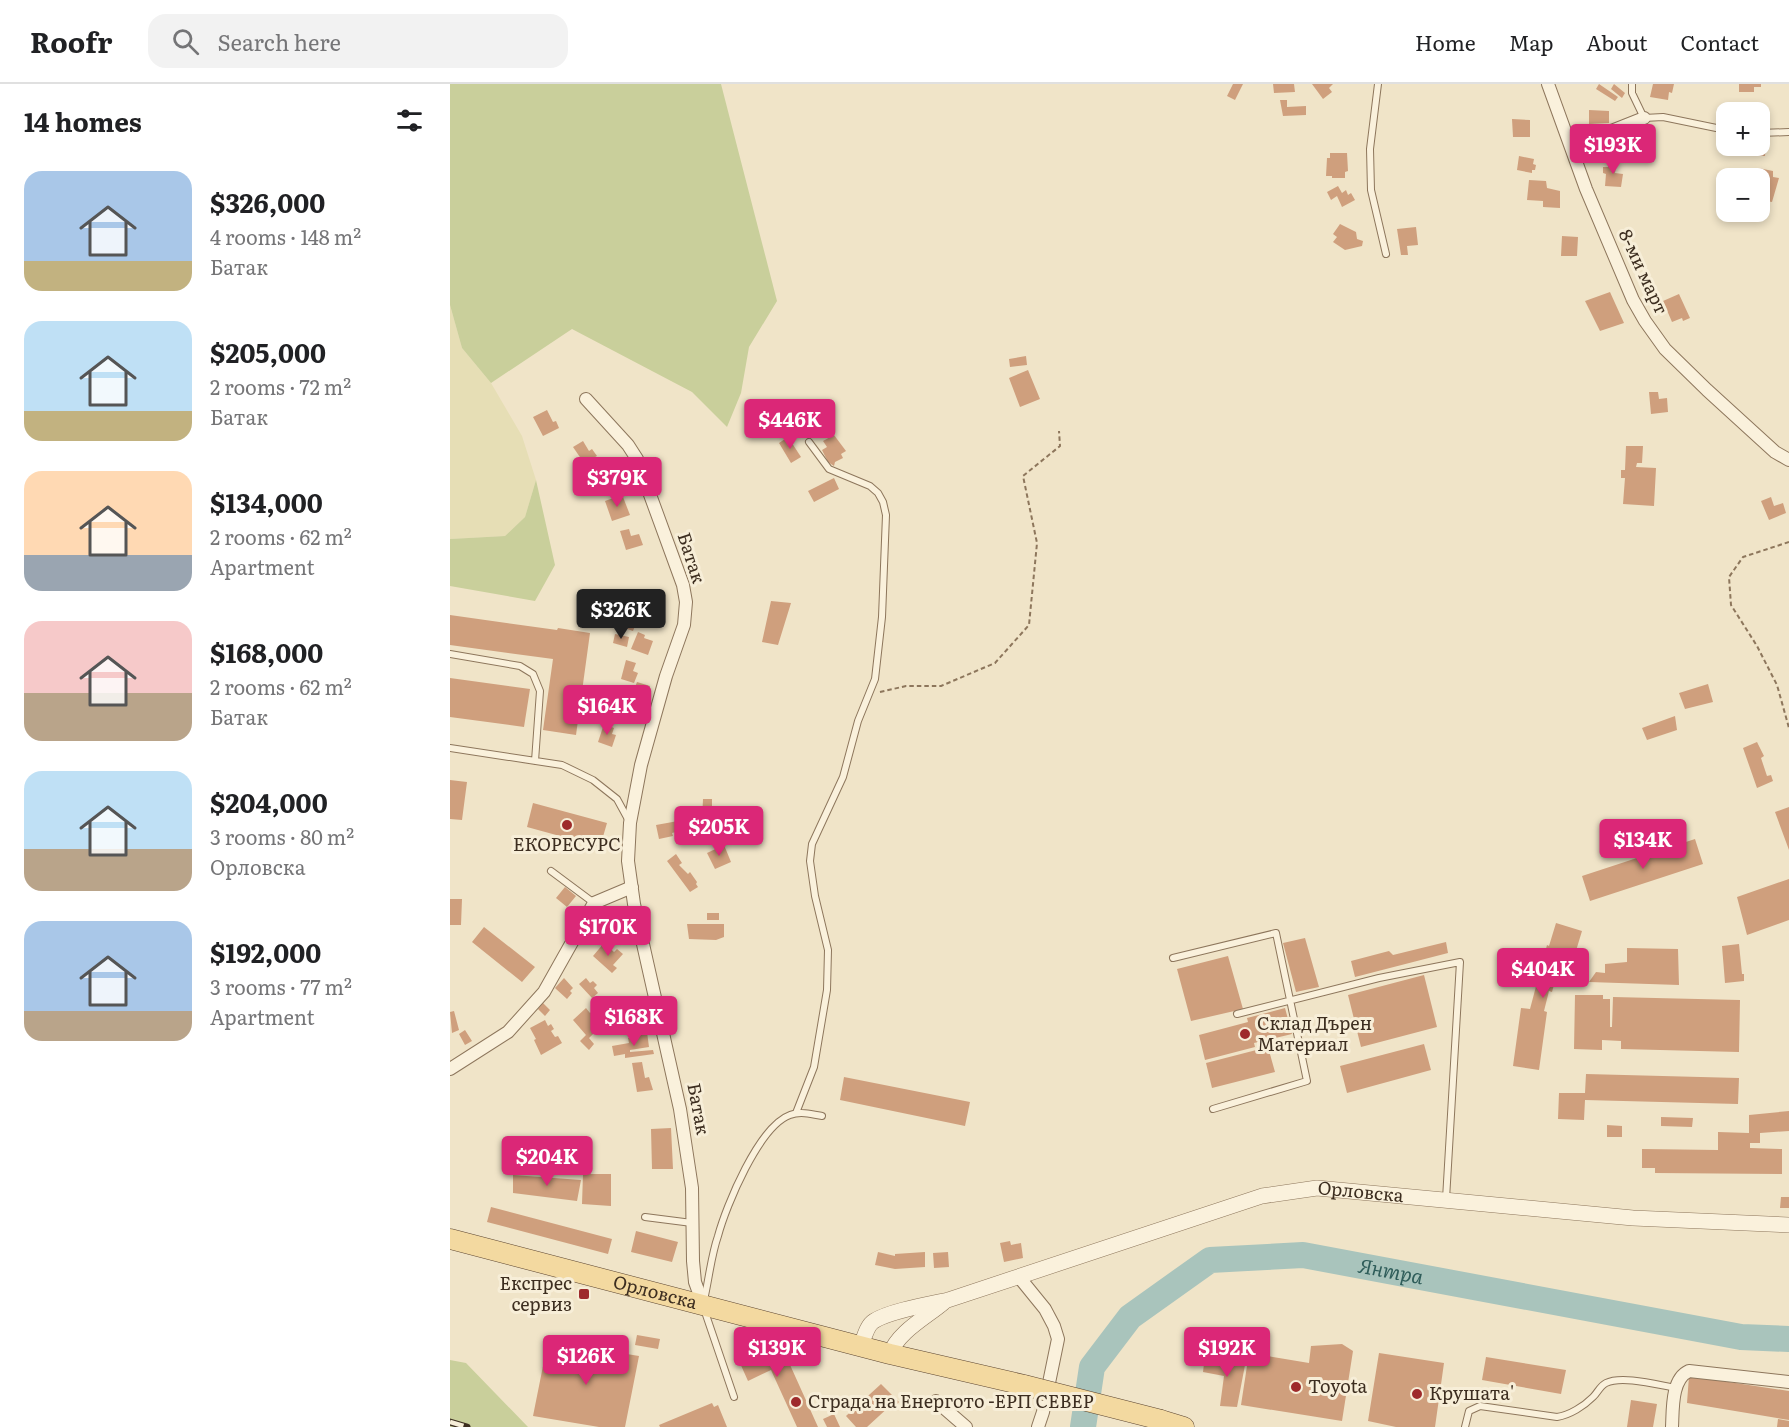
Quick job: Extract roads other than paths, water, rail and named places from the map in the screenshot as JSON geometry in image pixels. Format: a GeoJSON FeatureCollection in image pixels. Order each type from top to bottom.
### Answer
{"type":"FeatureCollection","features":[{"type":"Feature","properties":{"kind":"main road","name":"Орловска"},"geometry":{"type":"LineString","coordinates":[[450,1239],[890,1354]]}},
{"type":"Feature","properties":{"kind":"main road"},"geometry":{"type":"LineString","coordinates":[[890,1354],[1024,1385],[1175,1425]]}},
{"type":"Feature","properties":{"kind":"street","name":"8-ми март"},"geometry":{"type":"LineString","coordinates":[[1548,84],[1586,189],[1633,300],[1656,338],[1715,398],[1775,452],[1789,460]]}},
{"type":"Feature","properties":{"kind":"street"},"geometry":{"type":"LineString","coordinates":[[1571,147],[1644,118]]}},
{"type":"Feature","properties":{"kind":"street","name":"Батак"},"geometry":{"type":"LineString","coordinates":[[586,399],[628,445],[637,459],[683,585],[686,602],[684,625],[653,719],[641,765],[630,823],[628,861],[680,1108],[690,1167],[693,1261],[695,1282],[703,1304]]}},
{"type":"Feature","properties":{"kind":"street"},"geometry":{"type":"LineString","coordinates":[[450,1069],[508,1032],[544,992],[594,903],[632,887]]}},
{"type":"Feature","properties":{"kind":"street","name":"Орловска"},"geometry":{"type":"LineString","coordinates":[[861,1346],[868,1328],[874,1321],[948,1300],[1262,1196],[1317,1188],[1633,1218],[1789,1225]]}},
{"type":"Feature","properties":{"kind":"street"},"geometry":{"type":"LineString","coordinates":[[1019,1277],[1045,1309],[1058,1340],[1038,1427]]}},
{"type":"Feature","properties":{"kind":"street","name":"Орловска"},"geometry":{"type":"LineString","coordinates":[[890,1354],[900,1338],[948,1300]]}},
{"type":"Feature","properties":{"kind":"street"},"geometry":{"type":"LineString","coordinates":[[1672,1427],[1676,1388],[1681,1377],[1689,1371],[1789,1382]]}},
{"type":"Feature","properties":{"kind":"street"},"geometry":{"type":"LineString","coordinates":[[936,1401],[966,1427]]}},
{"type":"Feature","properties":{"kind":"lane"},"geometry":{"type":"LineString","coordinates":[[1378,84],[1370,149],[1371,190],[1386,254]]}},
{"type":"Feature","properties":{"kind":"lane"},"geometry":{"type":"LineString","coordinates":[[1632,84],[1632,93],[1644,118],[1663,117],[1716,128]]}},
{"type":"Feature","properties":{"kind":"lane"},"geometry":{"type":"LineString","coordinates":[[1770,133],[1789,132]]}},
{"type":"Feature","properties":{"kind":"lane"},"geometry":{"type":"LineString","coordinates":[[796,1113],[814,1067],[827,990],[828,950],[810,861],[812,844],[843,777],[858,721],[875,679],[882,617],[886,515],[878,493],[870,486],[829,469],[808,442]]}},
{"type":"Feature","properties":{"kind":"lane"},"geometry":{"type":"LineString","coordinates":[[450,654],[520,666],[533,674],[540,691],[535,761]]}},
{"type":"Feature","properties":{"kind":"lane"},"geometry":{"type":"LineString","coordinates":[[450,748],[562,765],[594,780],[617,799],[630,823]]}},
{"type":"Feature","properties":{"kind":"lane"},"geometry":{"type":"LineString","coordinates":[[551,871],[594,903]]}},
{"type":"Feature","properties":{"kind":"lane"},"geometry":{"type":"LineString","coordinates":[[1173,958],[1276,933],[1307,1081],[1213,1109]]}},
{"type":"Feature","properties":{"kind":"lane"},"geometry":{"type":"LineString","coordinates":[[1237,1014],[1379,978],[1460,962],[1446,1199]]}},
{"type":"Feature","properties":{"kind":"lane"},"geometry":{"type":"LineString","coordinates":[[734,1397],[703,1304],[716,1239],[725,1211],[740,1179],[760,1144],[777,1123],[796,1113],[822,1116]]}},
{"type":"Feature","properties":{"kind":"lane"},"geometry":{"type":"LineString","coordinates":[[645,1217],[693,1223]]}},
{"type":"Feature","properties":{"kind":"lane"},"geometry":{"type":"LineString","coordinates":[[1465,1427],[1469,1411],[1480,1406],[1557,1417],[1567,1415],[1593,1397],[1602,1385],[1608,1382],[1622,1380],[1676,1388]]}},
{"type":"Feature","properties":{"kind":"waterway","name":"Янтра"},"geometry":{"type":"LineString","coordinates":[[1083,1427],[1092,1367],[1130,1317],[1210,1260],[1303,1255],[1741,1337],[1789,1339]]}},
{"type":"Feature","properties":{"kind":"railway"},"geometry":{"type":"LineString","coordinates":[[450,1422],[467,1427]]}},
{"type":"Feature","properties":{"kind":"place","name":"ЕКОРЕСУРС"},"geometry":{"type":"Point","coordinates":[567,825]}},
{"type":"Feature","properties":{"kind":"place","name":"Склад Дърен Материал"},"geometry":{"type":"Point","coordinates":[1245,1034]}},
{"type":"Feature","properties":{"kind":"place","name":"Експрес сервиз"},"geometry":{"type":"Point","coordinates":[584,1294]}},
{"type":"Feature","properties":{"kind":"place","name":"Toyota"},"geometry":{"type":"Point","coordinates":[1296,1387]}},
{"type":"Feature","properties":{"kind":"place","name":"Крушата'"},"geometry":{"type":"Point","coordinates":[1417,1394]}},
{"type":"Feature","properties":{"kind":"place","name":"Сграда на Енергото -ЕРП СЕВЕР"},"geometry":{"type":"Point","coordinates":[796,1402]}}]}
